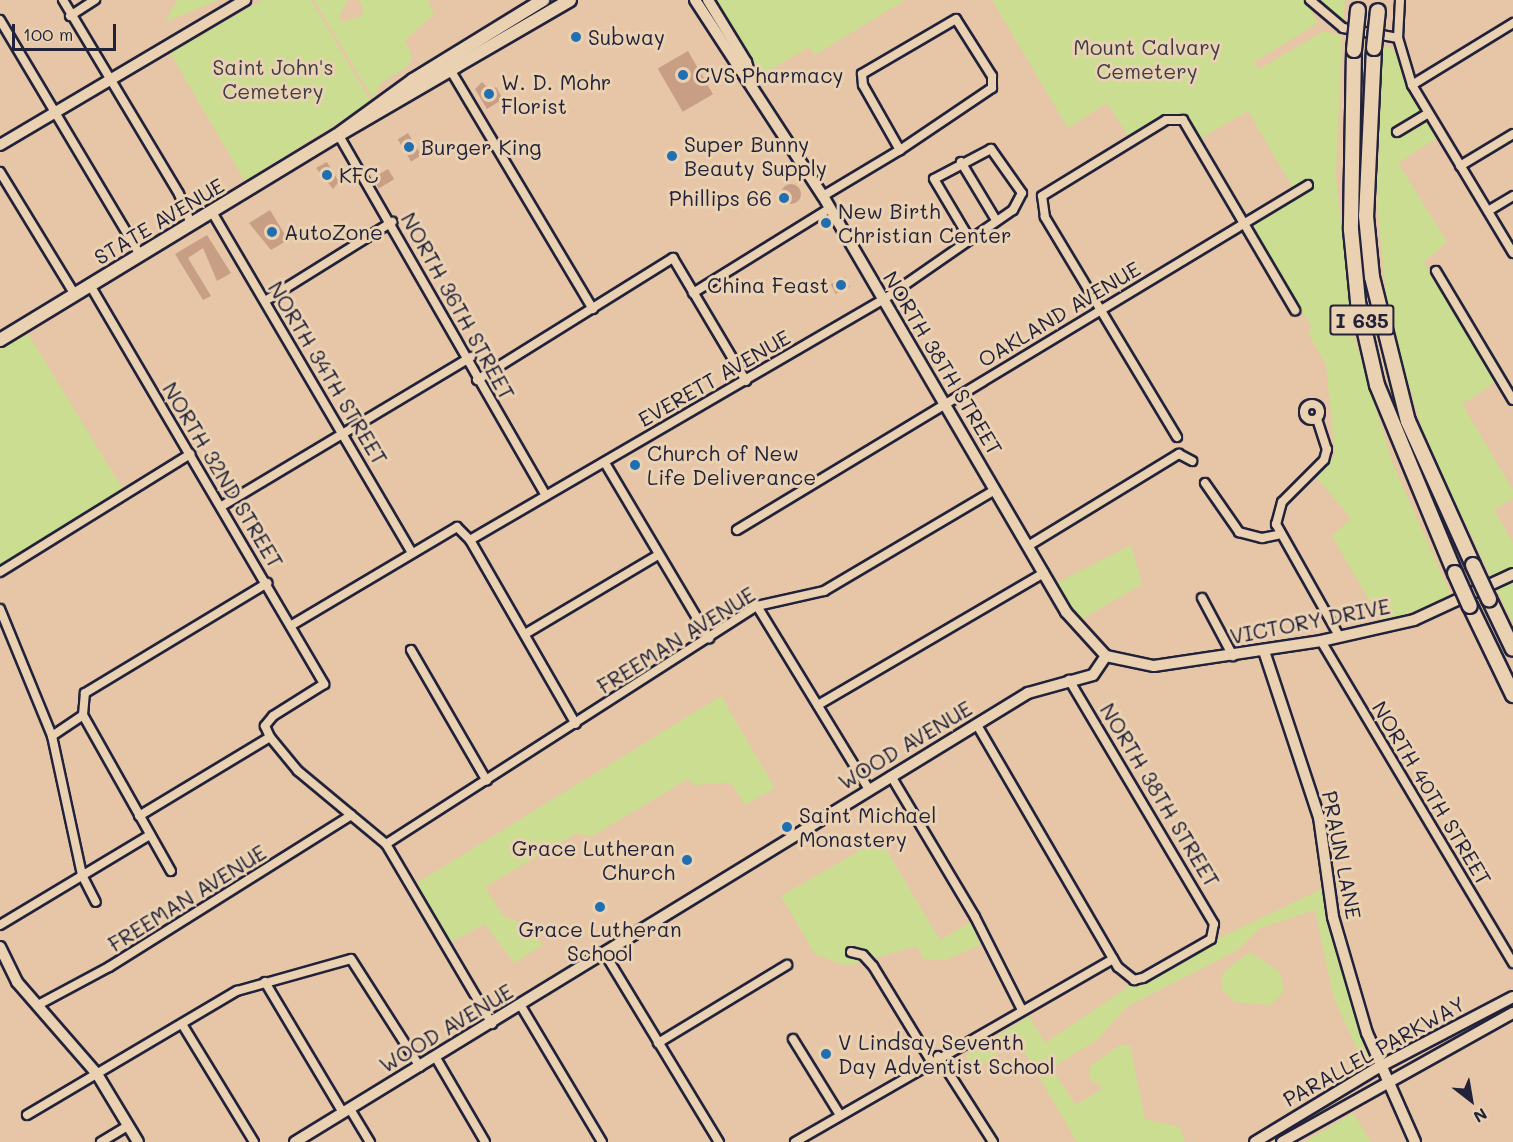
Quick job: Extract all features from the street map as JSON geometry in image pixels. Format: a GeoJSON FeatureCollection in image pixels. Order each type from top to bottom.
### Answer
{"type":"FeatureCollection","features":[{"type":"Feature","properties":{"kind":"highway","name":"I 635"},"geometry":{"type":"LineString","coordinates":[[1358,5],[1354,50],[1351,230],[1358,302],[1377,385],[1455,573],[1512,694]]}},
{"type":"Feature","properties":{"kind":"highway","name":"I 635"},"geometry":{"type":"LineString","coordinates":[[1379,5],[1374,48],[1366,216],[1372,277],[1408,422],[1513,650]]}},
{"type":"Feature","properties":{"kind":"main road"},"geometry":{"type":"LineString","coordinates":[[0,145],[245,0]]}},
{"type":"Feature","properties":{"kind":"main road","name":"STATE AVENUE"},"geometry":{"type":"LineString","coordinates":[[0,340],[338,134],[444,60],[543,0]]}},
{"type":"Feature","properties":{"kind":"main road","name":"STATE AVENUE"},"geometry":{"type":"LineString","coordinates":[[338,134],[452,72],[570,0]]}},
{"type":"Feature","properties":{"kind":"main road","name":"NORTH 38TH STREET"},"geometry":{"type":"LineString","coordinates":[[695,0],[734,66],[752,83],[823,196],[1077,627],[1106,656]]}},
{"type":"Feature","properties":{"kind":"main road","name":"NORTH 38TH STREET"},"geometry":{"type":"LineString","coordinates":[[708,0],[746,62],[752,83]]}},
{"type":"Feature","properties":{"kind":"main road","name":"VICTORY DRIVE"},"geometry":{"type":"LineString","coordinates":[[1106,656],[1154,666],[1233,656],[1321,641],[1414,620],[1513,574]]}},
{"type":"Feature","properties":{"kind":"main road","name":"PRAUN LANE"},"geometry":{"type":"LineString","coordinates":[[1264,651],[1319,817],[1333,917],[1385,1082]]}},
{"type":"Feature","properties":{"kind":"main road","name":"WOOD AVENUE"},"geometry":{"type":"LineString","coordinates":[[295,1142],[605,954],[618,940],[1038,688],[1093,675],[1106,656]]}},
{"type":"Feature","properties":{"kind":"main road"},"geometry":{"type":"LineString","coordinates":[[0,947],[14,978],[97,1074],[138,1142]]}},
{"type":"Feature","properties":{"kind":"main road","name":"PARALLEL PARKWAY"},"geometry":{"type":"LineString","coordinates":[[1255,1142],[1379,1067],[1513,997]]}},
{"type":"Feature","properties":{"kind":"main road","name":"PARALLEL PARKWAY"},"geometry":{"type":"LineString","coordinates":[[1282,1142],[1385,1082],[1513,1013]]}},
{"type":"Feature","properties":{"kind":"main road"},"geometry":{"type":"LineString","coordinates":[[1385,1082],[1415,1142]]}},
{"type":"Feature","properties":{"kind":"street"},"geometry":{"type":"LineString","coordinates":[[63,0],[70,16],[179,194],[191,224]]}},
{"type":"Feature","properties":{"kind":"street"},"geometry":{"type":"LineString","coordinates":[[70,16],[95,0]]}},
{"type":"Feature","properties":{"kind":"street"},"geometry":{"type":"LineString","coordinates":[[1310,0],[1343,28],[1398,38]]}},
{"type":"Feature","properties":{"kind":"street"},"geometry":{"type":"LineString","coordinates":[[1400,0],[1398,38],[1412,85],[1427,114],[1513,253]]}},
{"type":"Feature","properties":{"kind":"street"},"geometry":{"type":"LineString","coordinates":[[823,196],[900,150],[992,88],[992,76],[956,19],[861,77],[900,150]]}},
{"type":"Feature","properties":{"kind":"street"},"geometry":{"type":"LineString","coordinates":[[0,20],[140,255]]}},
{"type":"Feature","properties":{"kind":"street"},"geometry":{"type":"LineString","coordinates":[[1412,85],[1513,23]]}},
{"type":"Feature","properties":{"kind":"street"},"geometry":{"type":"LineString","coordinates":[[444,60],[592,309]]}},
{"type":"Feature","properties":{"kind":"street"},"geometry":{"type":"LineString","coordinates":[[1397,132],[1427,114]]}},
{"type":"Feature","properties":{"kind":"street"},"geometry":{"type":"LineString","coordinates":[[1178,437],[1102,307],[1049,225],[1040,204],[1042,196],[1170,118],[1182,120],[1295,310]]}},
{"type":"Feature","properties":{"kind":"street","name":"NORTH 36TH STREET"},"geometry":{"type":"LineString","coordinates":[[338,134],[471,357],[477,380],[546,495]]}},
{"type":"Feature","properties":{"kind":"street"},"geometry":{"type":"LineString","coordinates":[[1460,166],[1513,134]]}},
{"type":"Feature","properties":{"kind":"street","name":"EVERETT AVENUE"},"geometry":{"type":"LineString","coordinates":[[470,540],[883,300],[996,220],[1023,196],[1000,157],[985,149],[934,181],[969,237]]}},
{"type":"Feature","properties":{"kind":"street"},"geometry":{"type":"LineString","coordinates":[[961,162],[996,220]]}},
{"type":"Feature","properties":{"kind":"street"},"geometry":{"type":"LineString","coordinates":[[0,172],[75,295]]}},
{"type":"Feature","properties":{"kind":"street","name":"OAKLAND AVENUE"},"geometry":{"type":"LineString","coordinates":[[737,530],[946,406],[1102,307],[1308,185]]}},
{"type":"Feature","properties":{"kind":"street"},"geometry":{"type":"LineString","coordinates":[[1488,212],[1513,196]]}},
{"type":"Feature","properties":{"kind":"street"},"geometry":{"type":"LineString","coordinates":[[693,293],[830,208]]}},
{"type":"Feature","properties":{"kind":"street","name":"NORTH 34TH STREET"},"geometry":{"type":"LineString","coordinates":[[212,212],[412,553]]}},
{"type":"Feature","properties":{"kind":"street"},"geometry":{"type":"LineString","coordinates":[[265,301],[392,222]]}},
{"type":"Feature","properties":{"kind":"street"},"geometry":{"type":"LineString","coordinates":[[477,380],[673,258],[746,381]]}},
{"type":"Feature","properties":{"kind":"street"},"geometry":{"type":"LineString","coordinates":[[1436,271],[1513,400]]}},
{"type":"Feature","properties":{"kind":"street","name":"NORTH 32ND STREET"},"geometry":{"type":"LineString","coordinates":[[90,285],[292,625],[324,684],[273,716],[265,726],[270,737]]}},
{"type":"Feature","properties":{"kind":"street"},"geometry":{"type":"LineString","coordinates":[[222,506],[471,357]]}},
{"type":"Feature","properties":{"kind":"street"},"geometry":{"type":"LineString","coordinates":[[1317,419],[1327,449],[1324,460],[1282,502],[1278,535],[1339,636]]}},
{"type":"Feature","properties":{"kind":"street"},"geometry":{"type":"LineString","coordinates":[[0,572],[190,454]]}},
{"type":"Feature","properties":{"kind":"street"},"geometry":{"type":"LineString","coordinates":[[1028,546],[1179,454],[1192,461]]}},
{"type":"Feature","properties":{"kind":"street"},"geometry":{"type":"LineString","coordinates":[[605,463],[709,638]]}},
{"type":"Feature","properties":{"kind":"street"},"geometry":{"type":"LineString","coordinates":[[1205,483],[1239,532],[1262,538],[1278,535]]}},
{"type":"Feature","properties":{"kind":"street","name":"FREEMAN AVENUE"},"geometry":{"type":"LineString","coordinates":[[386,844],[757,606],[824,591],[995,490]]}},
{"type":"Feature","properties":{"kind":"street"},"geometry":{"type":"LineString","coordinates":[[292,625],[457,527],[470,540],[576,724]]}},
{"type":"Feature","properties":{"kind":"street"},"geometry":{"type":"LineString","coordinates":[[525,634],[658,555]]}},
{"type":"Feature","properties":{"kind":"street"},"geometry":{"type":"LineString","coordinates":[[818,705],[1044,573]]}},
{"type":"Feature","properties":{"kind":"street"},"geometry":{"type":"LineString","coordinates":[[171,871],[83,715],[85,693],[267,583]]}},
{"type":"Feature","properties":{"kind":"street"},"geometry":{"type":"LineString","coordinates":[[1202,598],[1233,656]]}},
{"type":"Feature","properties":{"kind":"street"},"geometry":{"type":"LineString","coordinates":[[757,606],[868,788]]}},
{"type":"Feature","properties":{"kind":"street"},"geometry":{"type":"LineString","coordinates":[[0,609],[52,736],[82,875],[96,902]]}},
{"type":"Feature","properties":{"kind":"street","name":"NORTH 40TH STREET"},"geometry":{"type":"LineString","coordinates":[[1321,641],[1513,963]]}},
{"type":"Feature","properties":{"kind":"street"},"geometry":{"type":"LineString","coordinates":[[411,650],[487,781]]}},
{"type":"Feature","properties":{"kind":"street","name":"NORTH 38TH STREET"},"geometry":{"type":"LineString","coordinates":[[1069,680],[1215,932],[1205,943],[1143,978],[1129,978],[1113,958]]}},
{"type":"Feature","properties":{"kind":"street"},"geometry":{"type":"LineString","coordinates":[[52,736],[83,715]]}},
{"type":"Feature","properties":{"kind":"street"},"geometry":{"type":"LineString","coordinates":[[795,1142],[934,1058],[1113,958],[977,725]]}},
{"type":"Feature","properties":{"kind":"street"},"geometry":{"type":"LineString","coordinates":[[139,816],[270,737],[298,771],[386,844],[492,1024]]}},
{"type":"Feature","properties":{"kind":"street"},"geometry":{"type":"LineString","coordinates":[[891,776],[975,917],[1021,1008]]}},
{"type":"Feature","properties":{"kind":"street","name":"FREEMAN AVENUE"},"geometry":{"type":"LineString","coordinates":[[38,1005],[109,967],[351,815]]}},
{"type":"Feature","properties":{"kind":"street"},"geometry":{"type":"LineString","coordinates":[[0,925],[150,835]]}},
{"type":"Feature","properties":{"kind":"street"},"geometry":{"type":"LineString","coordinates":[[851,952],[873,966],[993,1142]]}},
{"type":"Feature","properties":{"kind":"street"},"geometry":{"type":"LineString","coordinates":[[605,954],[719,1142]]}},
{"type":"Feature","properties":{"kind":"street"},"geometry":{"type":"LineString","coordinates":[[27,1115],[237,991],[351,959],[420,1067]]}},
{"type":"Feature","properties":{"kind":"street"},"geometry":{"type":"LineString","coordinates":[[658,1043],[787,965]]}},
{"type":"Feature","properties":{"kind":"street"},"geometry":{"type":"LineString","coordinates":[[265,982],[346,1111],[369,1142]]}},
{"type":"Feature","properties":{"kind":"street"},"geometry":{"type":"LineString","coordinates":[[521,1006],[602,1142]]}},
{"type":"Feature","properties":{"kind":"street"},"geometry":{"type":"LineString","coordinates":[[182,1024],[254,1142]]}},
{"type":"Feature","properties":{"kind":"street"},"geometry":{"type":"LineString","coordinates":[[794,1039],[840,1115]]}},
{"type":"Feature","properties":{"kind":"street"},"geometry":{"type":"LineString","coordinates":[[436,1058],[485,1142]]}},
{"type":"Feature","properties":{"kind":"street"},"geometry":{"type":"LineString","coordinates":[[101,1142],[128,1126]]}},
{"type":"Feature","properties":{"kind":"green space"},"geometry":{"type":"Polygon","coordinates":[[[177,0],[218,0],[165,22],[177,0]]]}},
{"type":"Feature","properties":{"kind":"green space","name":"Saint John's Cemetery"},"geometry":{"type":"Polygon","coordinates":[[[262,0],[311,0],[371,102],[245,181],[170,53],[262,0]]]}},
{"type":"Feature","properties":{"kind":"green space"},"geometry":{"type":"Polygon","coordinates":[[[314,0],[348,0],[339,17],[342,22],[360,17],[364,10],[359,0],[428,0],[434,14],[405,40],[412,57],[407,67],[381,83],[373,99],[314,0]]]}},
{"type":"Feature","properties":{"kind":"green space"},"geometry":{"type":"Polygon","coordinates":[[[717,0],[905,0],[815,55],[809,47],[761,75],[717,0]]]}},
{"type":"Feature","properties":{"kind":"green space","name":"Mount Calvary Cemetery"},"geometry":{"type":"Polygon","coordinates":[[[992,0],[1305,0],[1318,23],[1254,62],[1259,69],[1324,31],[1342,36],[1336,177],[1352,330],[1393,464],[1452,598],[1382,622],[1332,536],[1351,518],[1317,478],[1335,455],[1326,365],[1308,333],[1312,328],[1251,227],[1298,197],[1248,111],[1201,138],[1180,112],[1130,139],[1107,103],[1068,128],[992,0]]]}},
{"type":"Feature","properties":{"kind":"green space"},"geometry":{"type":"Polygon","coordinates":[[[1317,0],[1345,0],[1343,22],[1327,13],[1317,0]]]}},
{"type":"Feature","properties":{"kind":"green space"},"geometry":{"type":"Polygon","coordinates":[[[1383,45],[1396,52],[1403,79],[1437,138],[1398,163],[1447,242],[1424,262],[1496,382],[1462,404],[1513,490],[1513,498],[1494,510],[1513,543],[1513,568],[1492,579],[1425,439],[1388,313],[1377,204],[1383,45]]]}},
{"type":"Feature","properties":{"kind":"green space"},"geometry":{"type":"Polygon","coordinates":[[[27,332],[124,491],[0,567],[0,349],[27,332]]]}},
{"type":"Feature","properties":{"kind":"green space"},"geometry":{"type":"Polygon","coordinates":[[[1131,545],[1142,584],[1081,620],[1057,583],[1131,545]]]}},
{"type":"Feature","properties":{"kind":"green space"},"geometry":{"type":"Polygon","coordinates":[[[1513,582],[1513,623],[1497,590],[1513,582]]]}},
{"type":"Feature","properties":{"kind":"green space"},"geometry":{"type":"Polygon","coordinates":[[[721,696],[775,788],[745,805],[731,783],[694,785],[688,779],[591,837],[577,833],[485,887],[504,917],[530,926],[543,945],[514,963],[485,924],[449,943],[415,884],[721,696]]]}},
{"type":"Feature","properties":{"kind":"green space"},"geometry":{"type":"Polygon","coordinates":[[[880,839],[940,940],[971,922],[980,945],[945,960],[924,959],[917,946],[846,966],[815,954],[781,896],[880,839]]]}},
{"type":"Feature","properties":{"kind":"green space"},"geometry":{"type":"Polygon","coordinates":[[[1322,889],[1370,1061],[1360,1056],[1333,996],[1315,910],[1260,928],[1238,950],[1128,1006],[1097,1040],[1051,1068],[1076,1105],[1103,1088],[1089,1078],[1090,1066],[1120,1045],[1130,1045],[1145,1119],[1180,1127],[1185,1142],[1077,1142],[1018,1041],[975,1069],[966,1055],[1029,1016],[1045,1043],[1132,984],[1142,984],[1221,937],[1322,889]]]}},
{"type":"Feature","properties":{"kind":"green space"},"geometry":{"type":"Polygon","coordinates":[[[1250,952],[1280,972],[1284,991],[1271,1005],[1234,1002],[1221,988],[1223,972],[1250,952]]]}},
{"type":"Feature","properties":{"kind":"green space"},"geometry":{"type":"Polygon","coordinates":[[[1353,1113],[1371,1142],[1304,1142],[1353,1113]]]}},
{"type":"Feature","properties":{"kind":"building","name":"CVS Pharmacy"},"geometry":{"type":"Polygon","coordinates":[[[688,51],[713,94],[683,112],[658,68],[688,51]]]}},
{"type":"Feature","properties":{"kind":"building","name":"W. D. Mohr Florist"},"geometry":{"type":"Polygon","coordinates":[[[482,82],[490,90],[496,87],[503,99],[487,109],[475,89],[482,82]]]}},
{"type":"Feature","properties":{"kind":"building","name":"Burger King"},"geometry":{"type":"Polygon","coordinates":[[[408,133],[421,155],[411,161],[398,139],[408,133]]]}},
{"type":"Feature","properties":{"kind":"building","name":"KFC"},"geometry":{"type":"Polygon","coordinates":[[[327,162],[339,182],[333,189],[316,168],[327,162]]]}},
{"type":"Feature","properties":{"kind":"building"},"geometry":{"type":"Polygon","coordinates":[[[388,169],[394,179],[379,189],[373,178],[388,169]]]}},
{"type":"Feature","properties":{"kind":"building","name":"Phillips 66"},"geometry":{"type":"Polygon","coordinates":[[[791,184],[798,187],[801,194],[798,201],[791,204],[784,201],[781,194],[784,187],[791,184]]]}},
{"type":"Feature","properties":{"kind":"building","name":"AutoZone"},"geometry":{"type":"Polygon","coordinates":[[[270,210],[288,240],[271,250],[249,223],[270,210]]]}},
{"type":"Feature","properties":{"kind":"building"},"geometry":{"type":"Polygon","coordinates":[[[207,235],[231,273],[217,281],[203,248],[188,258],[211,296],[203,300],[175,254],[207,235]]]}},
{"type":"Feature","properties":{"kind":"building","name":"China Feast"},"geometry":{"type":"Polygon","coordinates":[[[845,277],[850,287],[836,294],[831,284],[845,277]]]}},
{"type":"Feature","properties":{"kind":"place","name":"Subway"},"geometry":{"type":"Point","coordinates":[576,37]}},
{"type":"Feature","properties":{"kind":"place","name":"CVS Pharmacy"},"geometry":{"type":"Point","coordinates":[683,75]}},
{"type":"Feature","properties":{"kind":"place","name":"W. D. Mohr Florist"},"geometry":{"type":"Point","coordinates":[489,94]}},
{"type":"Feature","properties":{"kind":"place","name":"Burger King"},"geometry":{"type":"Point","coordinates":[409,147]}},
{"type":"Feature","properties":{"kind":"place","name":"Super Bunny Beauty Supply"},"geometry":{"type":"Point","coordinates":[672,156]}},
{"type":"Feature","properties":{"kind":"place","name":"KFC"},"geometry":{"type":"Point","coordinates":[327,175]}},
{"type":"Feature","properties":{"kind":"place","name":"Phillips 66"},"geometry":{"type":"Point","coordinates":[784,198]}},
{"type":"Feature","properties":{"kind":"place","name":"New Birth Christian Center"},"geometry":{"type":"Point","coordinates":[826,223]}},
{"type":"Feature","properties":{"kind":"place","name":"AutoZone"},"geometry":{"type":"Point","coordinates":[272,232]}},
{"type":"Feature","properties":{"kind":"place","name":"China Feast"},"geometry":{"type":"Point","coordinates":[841,285]}},
{"type":"Feature","properties":{"kind":"place","name":"Church of New Life Deliverance"},"geometry":{"type":"Point","coordinates":[635,465]}},
{"type":"Feature","properties":{"kind":"place","name":"Saint Michael Monastery"},"geometry":{"type":"Point","coordinates":[787,827]}},
{"type":"Feature","properties":{"kind":"place","name":"Grace Lutheran Church"},"geometry":{"type":"Point","coordinates":[687,860]}},
{"type":"Feature","properties":{"kind":"place","name":"Grace Lutheran School"},"geometry":{"type":"Point","coordinates":[600,907]}},
{"type":"Feature","properties":{"kind":"place","name":"V Lindsay Seventh Day Adventist School"},"geometry":{"type":"Point","coordinates":[826,1054]}}]}
